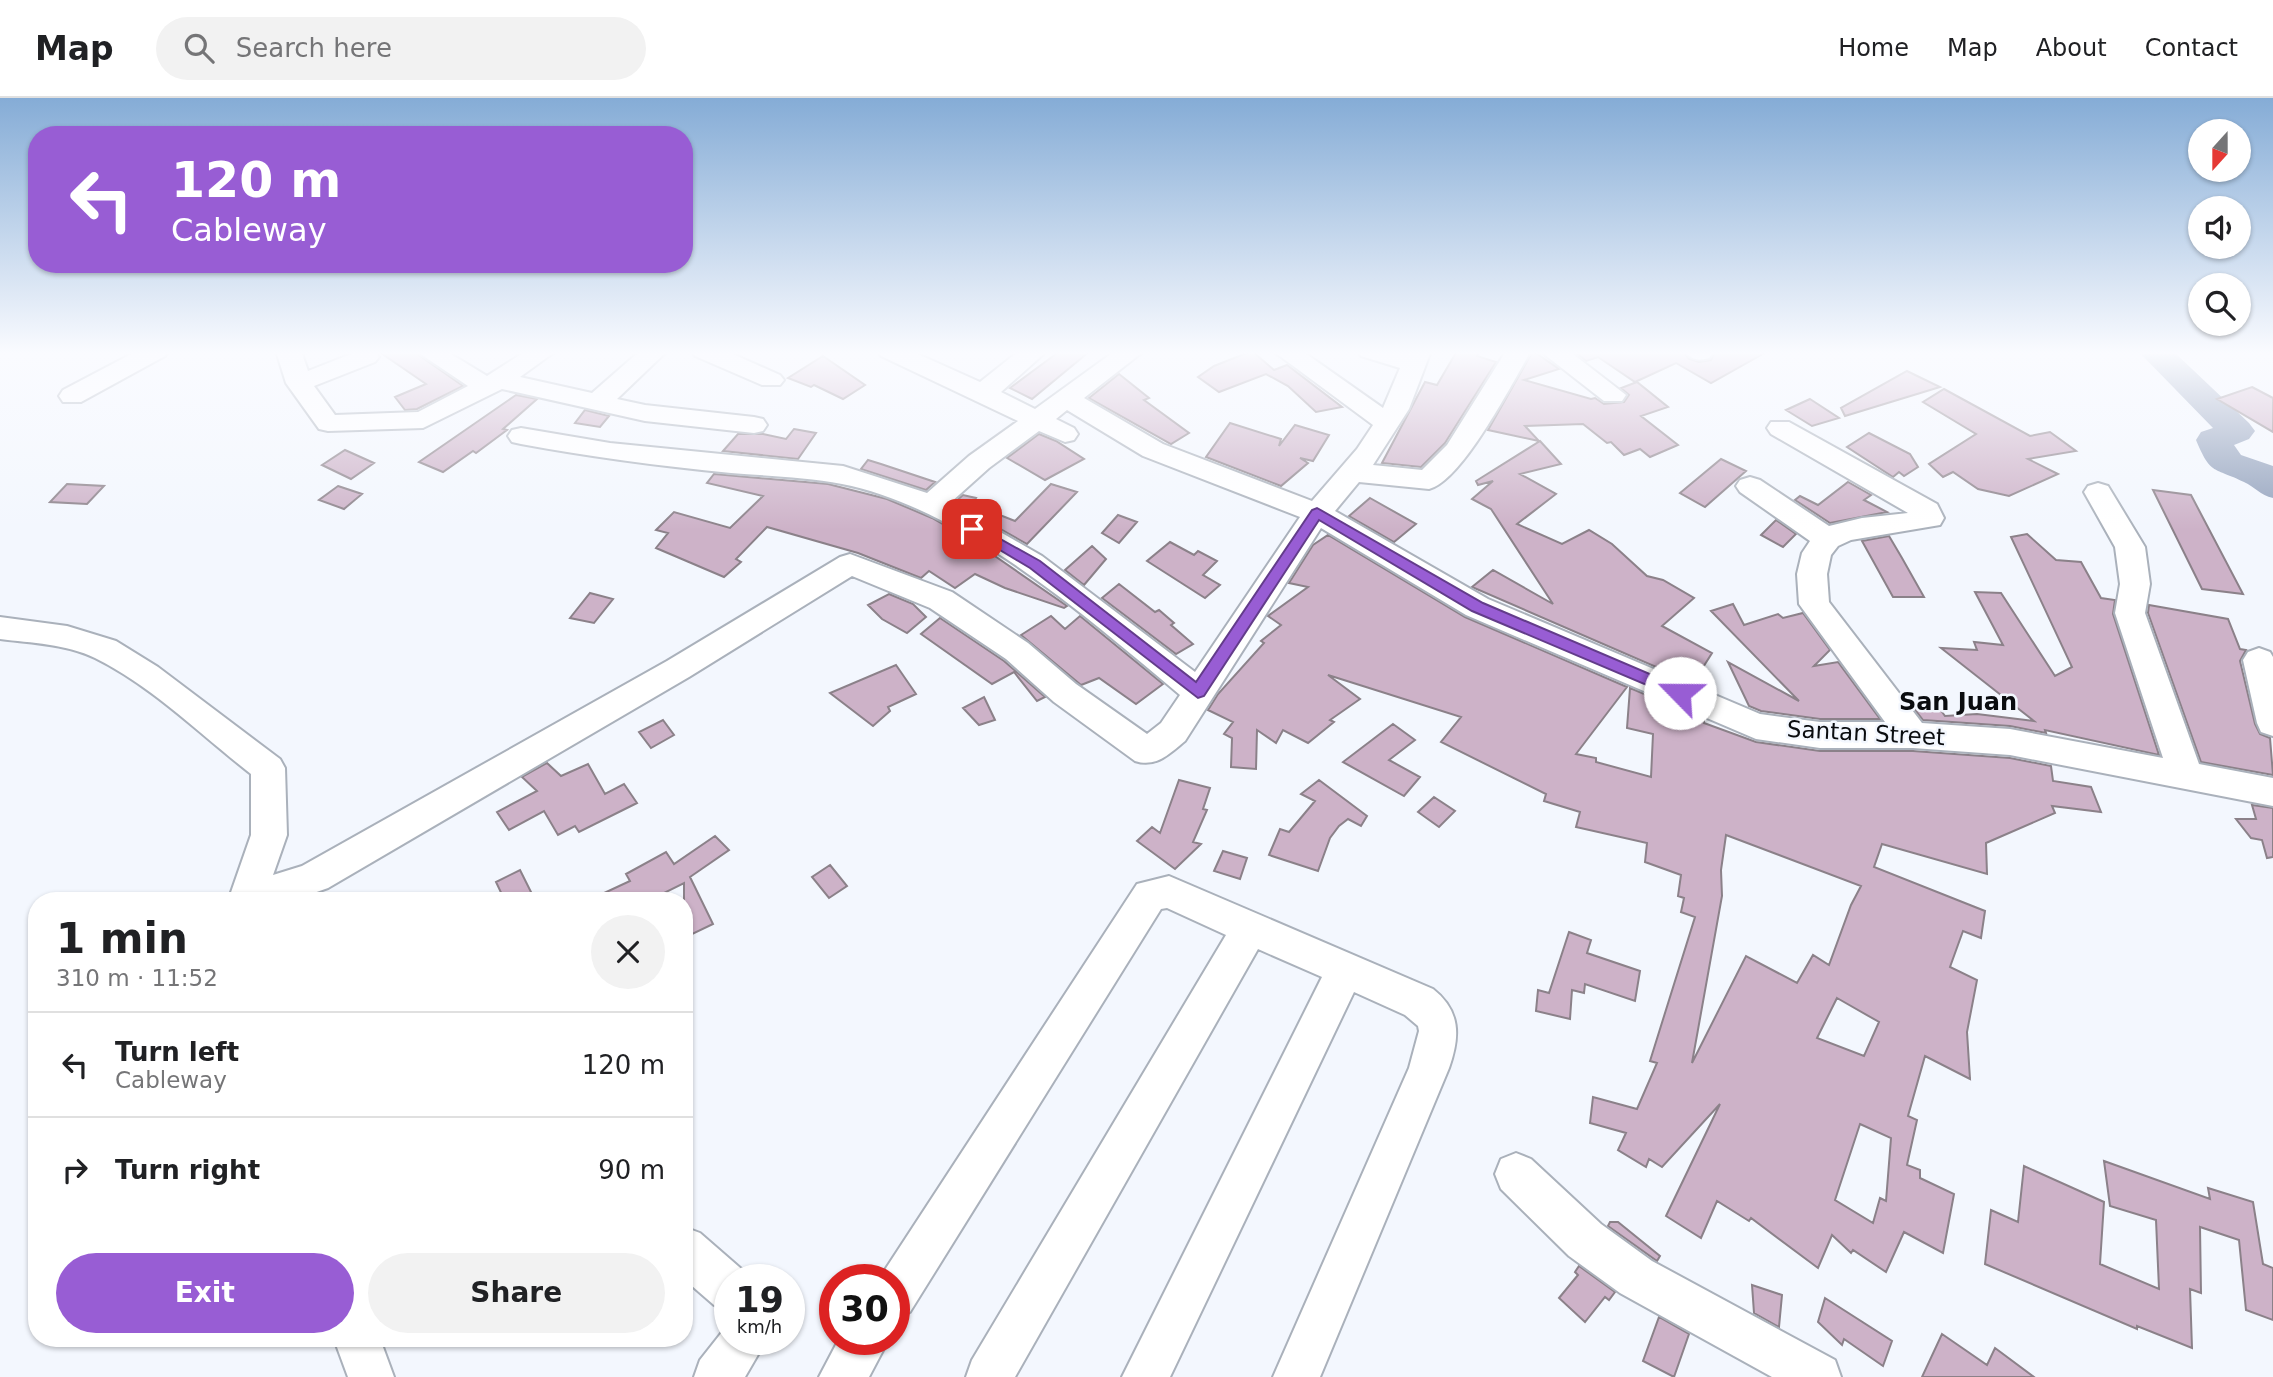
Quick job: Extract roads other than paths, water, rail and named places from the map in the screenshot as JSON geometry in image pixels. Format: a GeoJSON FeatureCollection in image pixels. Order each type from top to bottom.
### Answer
{"type":"FeatureCollection","features":[{"type":"Feature","properties":{"kind":"street"},"geometry":{"type":"LineString","coordinates":[[319,411],[328,423],[423,419],[439,411]]}},
{"type":"Feature","properties":{"kind":"street"},"geometry":{"type":"LineString","coordinates":[[634,411],[754,425]]}},
{"type":"Feature","properties":{"kind":"street"},"geometry":{"type":"LineString","coordinates":[[1020,411],[1065,434]]}},
{"type":"Feature","properties":{"kind":"street"},"geometry":{"type":"LineString","coordinates":[[930,506],[979,461],[1050,411]]}},
{"type":"Feature","properties":{"kind":"street","name":"Santan Street"},"geometry":{"type":"LineString","coordinates":[[1087,411],[1153,450],[1317,513],[1477,607],[1756,726],[1821,735],[1913,735],[2010,742],[2273,792]]}},
{"type":"Feature","properties":{"kind":"street"},"geometry":{"type":"LineString","coordinates":[[1370,411],[1388,423]]}},
{"type":"Feature","properties":{"kind":"street"},"geometry":{"type":"LineString","coordinates":[[270,892],[315,877],[678,669],[850,564],[941,600],[1017,651],[1065,693],[1147,752],[1173,732],[1317,513],[1352,472],[1395,411]]}},
{"type":"Feature","properties":{"kind":"street"},"geometry":{"type":"LineString","coordinates":[[1352,472],[1429,480],[1457,451],[1482,411]]}},
{"type":"Feature","properties":{"kind":"street"},"geometry":{"type":"LineString","coordinates":[[610,453],[645,413]]}},
{"type":"Feature","properties":{"kind":"street"},"geometry":{"type":"LineString","coordinates":[[1780,428],[1927,511],[1930,518],[1846,531],[1826,538],[1812,559],[1810,578],[1814,604],[1913,735]]}},
{"type":"Feature","properties":{"kind":"street"},"geometry":{"type":"LineString","coordinates":[[521,436],[610,453],[844,475],[875,483],[930,506],[1035,564],[1198,692]]}},
{"type":"Feature","properties":{"kind":"street"},"geometry":{"type":"LineString","coordinates":[[1750,486],[1826,538]]}},
{"type":"Feature","properties":{"kind":"street"},"geometry":{"type":"LineString","coordinates":[[2098,492],[2130,547],[2135,584],[2130,613],[2186,776]]}},
{"type":"Feature","properties":{"kind":"street"},"geometry":{"type":"LineString","coordinates":[[0,628],[67,636],[105,649],[146,675],[268,768],[269,835],[250,892]]}},
{"type":"Feature","properties":{"kind":"street"},"geometry":{"type":"LineString","coordinates":[[2259,660],[2273,723]]}},
{"type":"Feature","properties":{"kind":"street"},"geometry":{"type":"LineString","coordinates":[[910,1271],[1150,895],[1169,892],[1419,1002],[1434,1012],[1439,1022],[1437,1042],[1296,1377]]}},
{"type":"Feature","properties":{"kind":"street"},"geometry":{"type":"LineString","coordinates":[[989,1377],[1251,927]]}},
{"type":"Feature","properties":{"kind":"street"},"geometry":{"type":"LineString","coordinates":[[1145,1377],[1346,969]]}},
{"type":"Feature","properties":{"kind":"street"},"geometry":{"type":"LineString","coordinates":[[1516,1174],[1584,1240],[1636,1277],[1818,1377]]}},
{"type":"Feature","properties":{"kind":"street"},"geometry":{"type":"LineString","coordinates":[[693,1257],[714,1275]]}},
{"type":"Feature","properties":{"kind":"street"},"geometry":{"type":"LineString","coordinates":[[361,1347],[371,1377]]}},
{"type":"Feature","properties":{"kind":"street"},"geometry":{"type":"LineString","coordinates":[[717,1377],[733,1355]]}},
{"type":"Feature","properties":{"kind":"street"},"geometry":{"type":"LineString","coordinates":[[842,1377],[856,1355]]}},
{"type":"Feature","properties":{"kind":"waterway"},"geometry":{"type":"LineString","coordinates":[[2216,411],[2237,431],[2214,440],[2223,459],[2228,464],[2261,475],[2273,486]]}},
{"type":"Feature","properties":{"kind":"district","name":"San Juan"},"geometry":{"type":"Point","coordinates":[1958,702]}}]}
